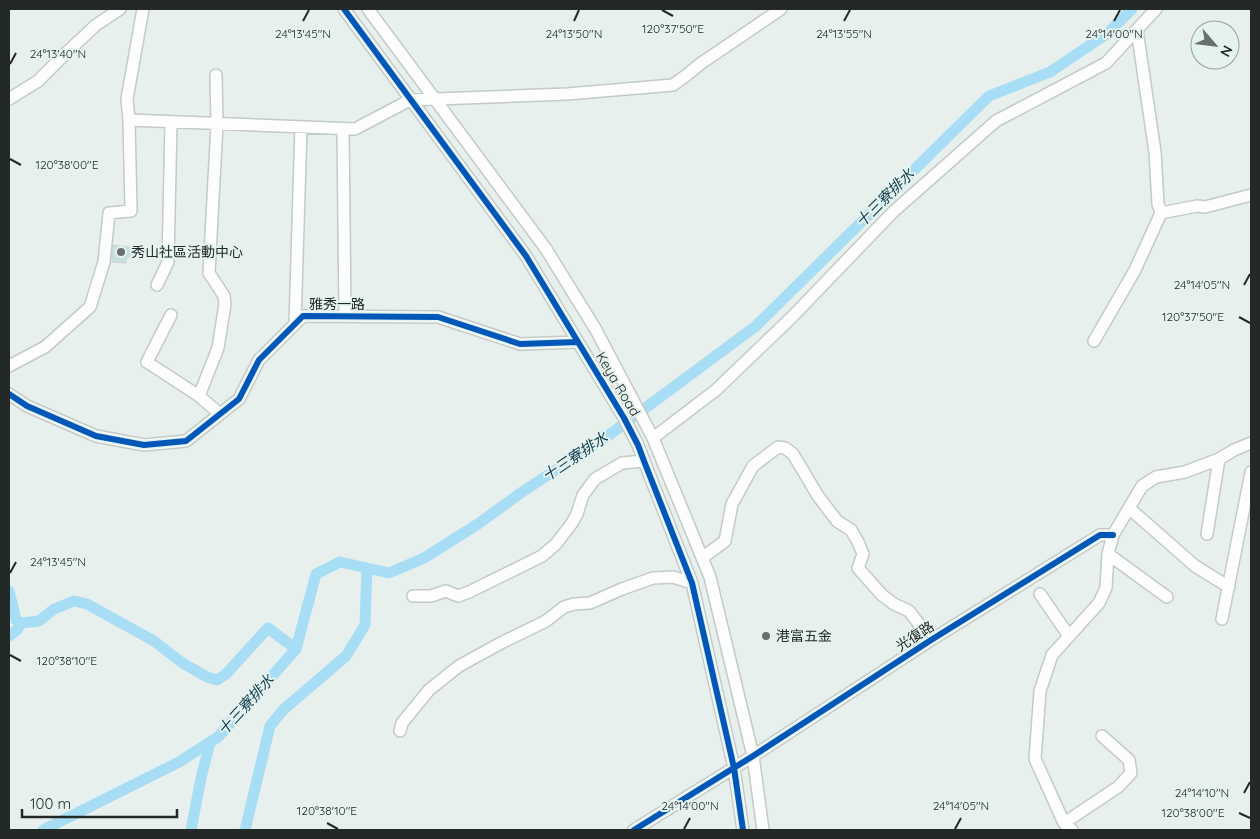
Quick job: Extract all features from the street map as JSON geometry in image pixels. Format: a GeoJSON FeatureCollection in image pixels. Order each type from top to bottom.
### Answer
{"type":"FeatureCollection","features":[{"type":"Feature","properties":{"kind":"street"},"geometry":{"type":"LineString","coordinates":[[9,98],[38,81],[96,25],[120,9]]}},
{"type":"Feature","properties":{"kind":"street"},"geometry":{"type":"LineString","coordinates":[[9,366],[45,347],[90,307],[104,262],[109,213],[131,211],[127,99],[143,9]]}},
{"type":"Feature","properties":{"kind":"street","name":"Keya Road"},"geometry":{"type":"LineString","coordinates":[[344,9],[526,256],[624,418],[638,445],[692,582],[734,768],[743,830]]}},
{"type":"Feature","properties":{"kind":"street","name":"Keya Road"},"geometry":{"type":"LineString","coordinates":[[368,9],[546,249],[596,330],[653,438],[710,577],[753,756],[763,830]]}},
{"type":"Feature","properties":{"kind":"street"},"geometry":{"type":"LineString","coordinates":[[129,120],[355,129],[410,100],[567,94],[673,85],[700,64],[781,9]]}},
{"type":"Feature","properties":{"kind":"street"},"geometry":{"type":"LineString","coordinates":[[653,438],[716,390],[792,317],[893,212],[996,121],[1106,63],[1156,9]]}},
{"type":"Feature","properties":{"kind":"street"},"geometry":{"type":"LineString","coordinates":[[1094,341],[1135,270],[1161,213],[1158,204],[1155,152],[1137,30]]}},
{"type":"Feature","properties":{"kind":"street"},"geometry":{"type":"LineString","coordinates":[[199,396],[218,348],[225,304],[224,296],[209,273],[217,124],[216,75]]}},
{"type":"Feature","properties":{"kind":"street"},"geometry":{"type":"LineString","coordinates":[[157,284],[168,262],[171,122]]}},
{"type":"Feature","properties":{"kind":"street"},"geometry":{"type":"LineString","coordinates":[[295,324],[302,127]]}},
{"type":"Feature","properties":{"kind":"street"},"geometry":{"type":"LineString","coordinates":[[343,129],[345,316]]}},
{"type":"Feature","properties":{"kind":"street"},"geometry":{"type":"LineString","coordinates":[[1161,213],[1197,206],[1205,207],[1251,195]]}},
{"type":"Feature","properties":{"kind":"street"},"geometry":{"type":"LineString","coordinates":[[172,314],[147,362],[199,396],[220,414]]}},
{"type":"Feature","properties":{"kind":"street","name":"雅秀一路"},"geometry":{"type":"LineString","coordinates":[[9,394],[27,406],[96,436],[144,445],[186,441],[239,399],[259,360],[303,316],[438,317],[520,344],[578,342]]}},
{"type":"Feature","properties":{"kind":"street"},"geometry":{"type":"LineString","coordinates":[[1102,736],[1129,760],[1131,773],[1118,787],[1068,827],[1035,759],[1040,691],[1052,655],[1099,603],[1106,588],[1108,554],[1113,535],[1142,486],[1156,477],[1185,472],[1219,459],[1251,443]]}},
{"type":"Feature","properties":{"kind":"street"},"geometry":{"type":"LineString","coordinates":[[702,558],[725,540],[732,504],[753,466],[778,447],[785,448],[792,454],[818,496],[837,521],[851,530],[863,554],[858,568],[882,595],[894,604],[909,611],[930,640]]}},
{"type":"Feature","properties":{"kind":"street"},"geometry":{"type":"LineString","coordinates":[[1207,534],[1219,459]]}},
{"type":"Feature","properties":{"kind":"street"},"geometry":{"type":"LineString","coordinates":[[412,596],[431,596],[446,592],[458,596],[542,556],[556,544],[572,523],[583,495],[595,478],[622,463],[644,461]]}},
{"type":"Feature","properties":{"kind":"street"},"geometry":{"type":"LineString","coordinates":[[1222,619],[1251,472]]}},
{"type":"Feature","properties":{"kind":"street"},"geometry":{"type":"LineString","coordinates":[[1129,508],[1195,566],[1229,587]]}},
{"type":"Feature","properties":{"kind":"street","name":"光復路"},"geometry":{"type":"LineString","coordinates":[[634,830],[753,756],[930,640],[1100,535],[1113,535]]}},
{"type":"Feature","properties":{"kind":"street"},"geometry":{"type":"LineString","coordinates":[[1108,554],[1166,597]]}},
{"type":"Feature","properties":{"kind":"street"},"geometry":{"type":"LineString","coordinates":[[400,731],[402,723],[429,690],[459,666],[501,643],[546,622],[564,607],[590,603],[653,578],[673,577],[692,582]]}},
{"type":"Feature","properties":{"kind":"street"},"geometry":{"type":"LineString","coordinates":[[1040,594],[1069,636]]}},
{"type":"Feature","properties":{"kind":"building","name":"秀山社區活動中心"},"geometry":{"type":"Polygon","coordinates":[[[113,245],[135,248],[134,258],[127,257],[126,263],[112,262],[113,245]]]}},
{"type":"Feature","properties":{"kind":"waterway","name":"十三寮排水"},"geometry":{"type":"LineString","coordinates":[[43,830],[179,762],[218,737],[296,649],[316,574],[340,562],[389,573],[424,558],[478,524],[522,492],[609,435],[756,326],[989,96],[1050,72],[1108,33],[1132,9]]}},
{"type":"Feature","properties":{"kind":"waterway"},"geometry":{"type":"LineString","coordinates":[[245,830],[270,726],[283,710],[346,656],[365,625],[367,568]]}},
{"type":"Feature","properties":{"kind":"waterway"},"geometry":{"type":"LineString","coordinates":[[9,591],[16,620],[21,623]]}},
{"type":"Feature","properties":{"kind":"waterway"},"geometry":{"type":"LineString","coordinates":[[9,636],[17,630],[21,623],[39,621],[54,609],[74,601],[87,604],[154,641],[181,662],[207,677],[217,680],[226,674],[268,628],[296,649]]}},
{"type":"Feature","properties":{"kind":"waterway"},"geometry":{"type":"LineString","coordinates":[[191,830],[210,743]]}},
{"type":"Feature","properties":{"kind":"cycle path"},"geometry":{"type":"LineString","coordinates":[[344,9],[526,256],[624,418],[638,445],[692,583],[734,768],[743,830]]}},
{"type":"Feature","properties":{"kind":"cycle path"},"geometry":{"type":"LineString","coordinates":[[9,394],[27,406],[96,436],[144,445],[186,441],[239,399],[259,360],[303,316],[438,317],[520,344],[578,342]]}},
{"type":"Feature","properties":{"kind":"cycle path"},"geometry":{"type":"LineString","coordinates":[[634,830],[753,756],[931,640],[1100,535],[1113,535]]}},
{"type":"Feature","properties":{"kind":"place","name":"秀山社區活動中心"},"geometry":{"type":"Point","coordinates":[121,252]}},
{"type":"Feature","properties":{"kind":"place","name":"港富五金"},"geometry":{"type":"Point","coordinates":[766,636]}}]}
